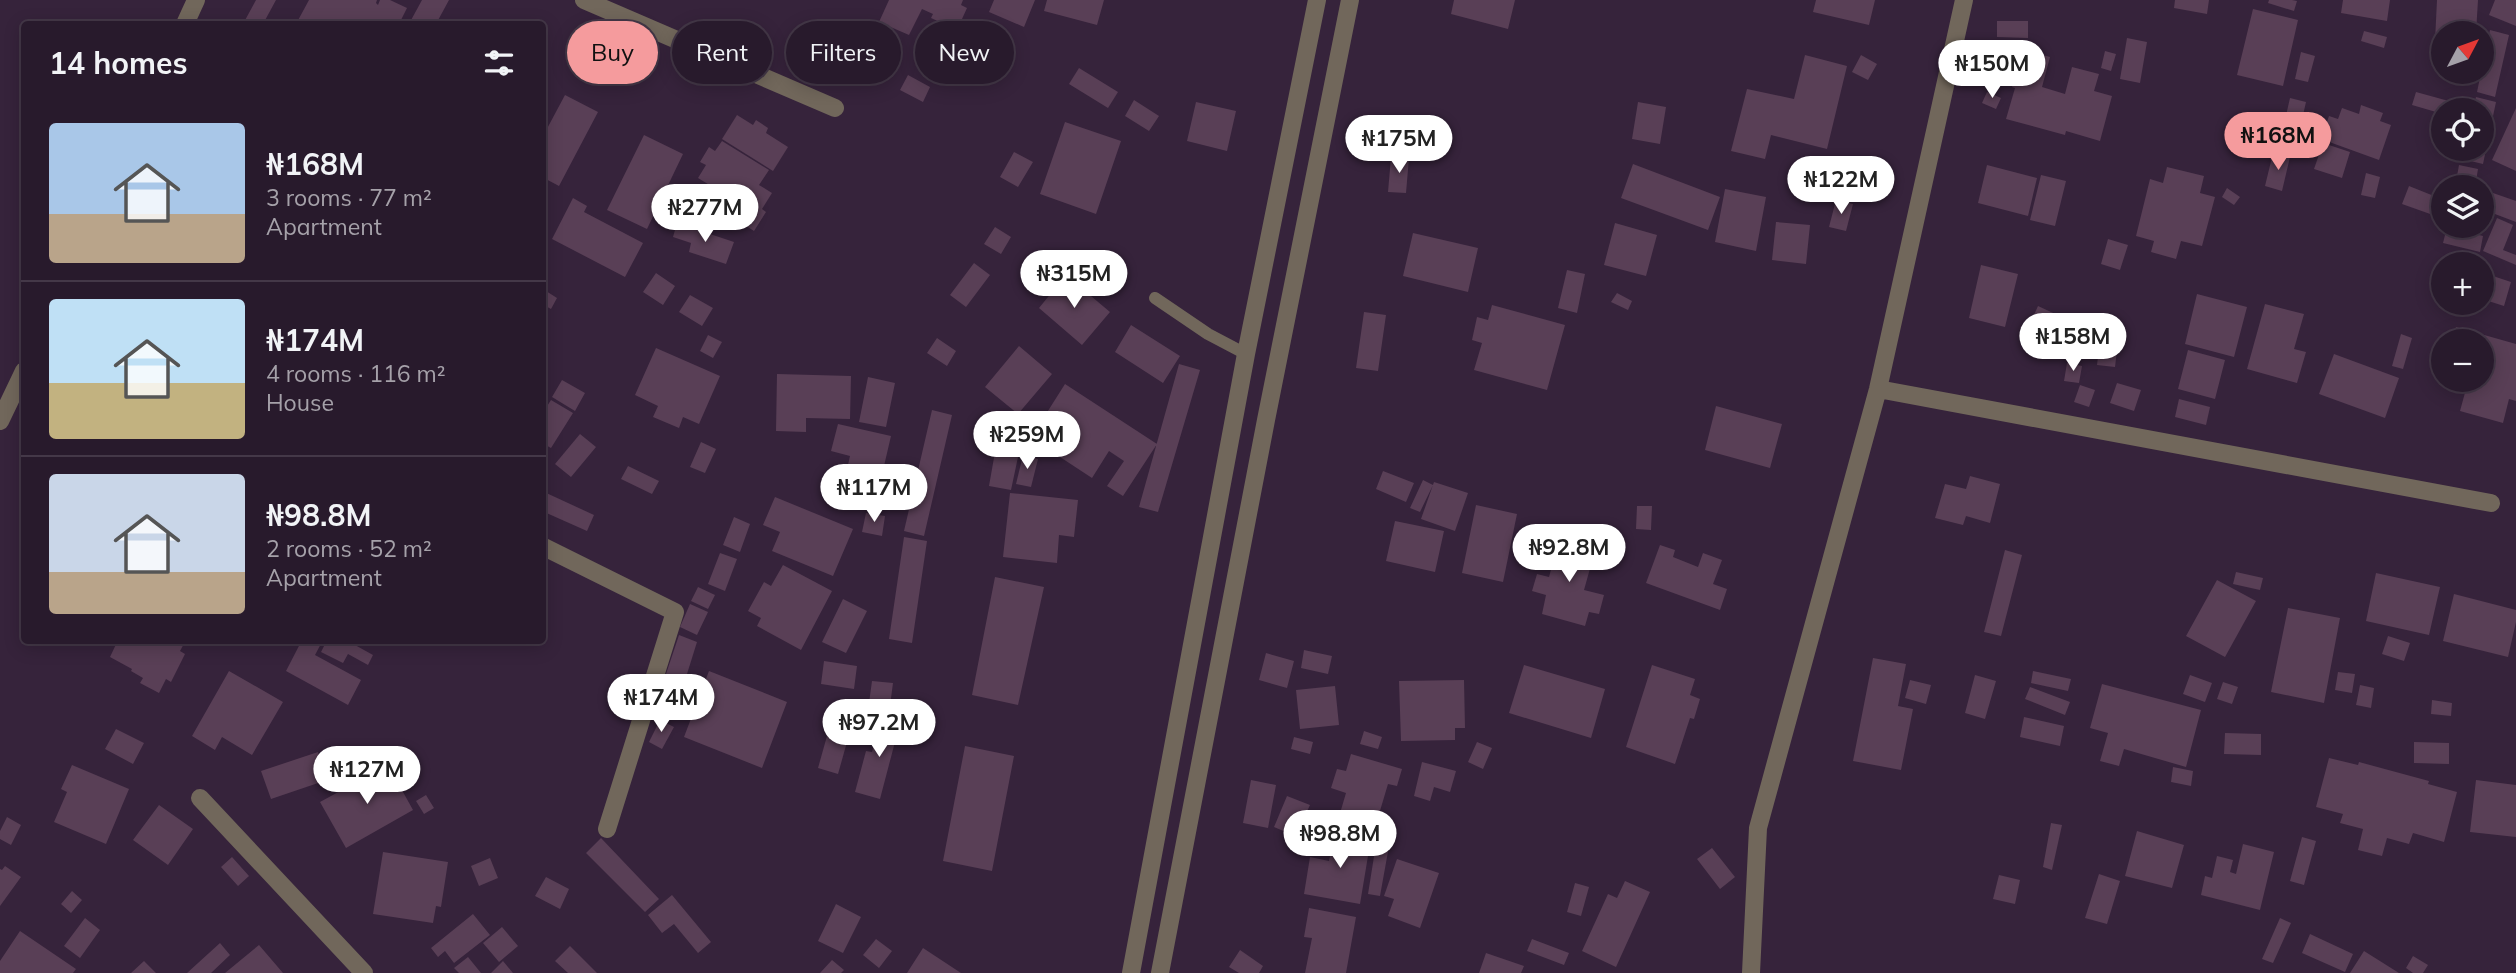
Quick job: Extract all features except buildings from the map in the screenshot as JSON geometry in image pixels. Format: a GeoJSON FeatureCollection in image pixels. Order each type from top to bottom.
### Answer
{"type":"FeatureCollection","features":[{"type":"Feature","properties":{"kind":"street"},"geometry":{"type":"LineString","coordinates":[[186,21],[196,0]]}},
{"type":"Feature","properties":{"kind":"street"},"geometry":{"type":"LineString","coordinates":[[584,0],[835,108]]}},
{"type":"Feature","properties":{"kind":"street"},"geometry":{"type":"LineString","coordinates":[[1131,973],[1246,354],[1317,0]]}},
{"type":"Feature","properties":{"kind":"street"},"geometry":{"type":"LineString","coordinates":[[1160,973],[1350,0]]}},
{"type":"Feature","properties":{"kind":"street"},"geometry":{"type":"LineString","coordinates":[[1751,973],[1758,828],[1878,389],[1964,0]]}},
{"type":"Feature","properties":{"kind":"street"},"geometry":{"type":"LineString","coordinates":[[1308,44],[1339,53]]}},
{"type":"Feature","properties":{"kind":"street"},"geometry":{"type":"LineString","coordinates":[[0,421],[21,377]]}},
{"type":"Feature","properties":{"kind":"street"},"geometry":{"type":"LineString","coordinates":[[1878,389],[2491,503]]}},
{"type":"Feature","properties":{"kind":"street"},"geometry":{"type":"LineString","coordinates":[[546,548],[675,612],[607,829]]}},
{"type":"Feature","properties":{"kind":"street"},"geometry":{"type":"LineString","coordinates":[[200,798],[364,973]]}},
{"type":"Feature","properties":{"kind":"lane"},"geometry":{"type":"LineString","coordinates":[[1155,298],[1208,334],[1246,354]]}}]}
